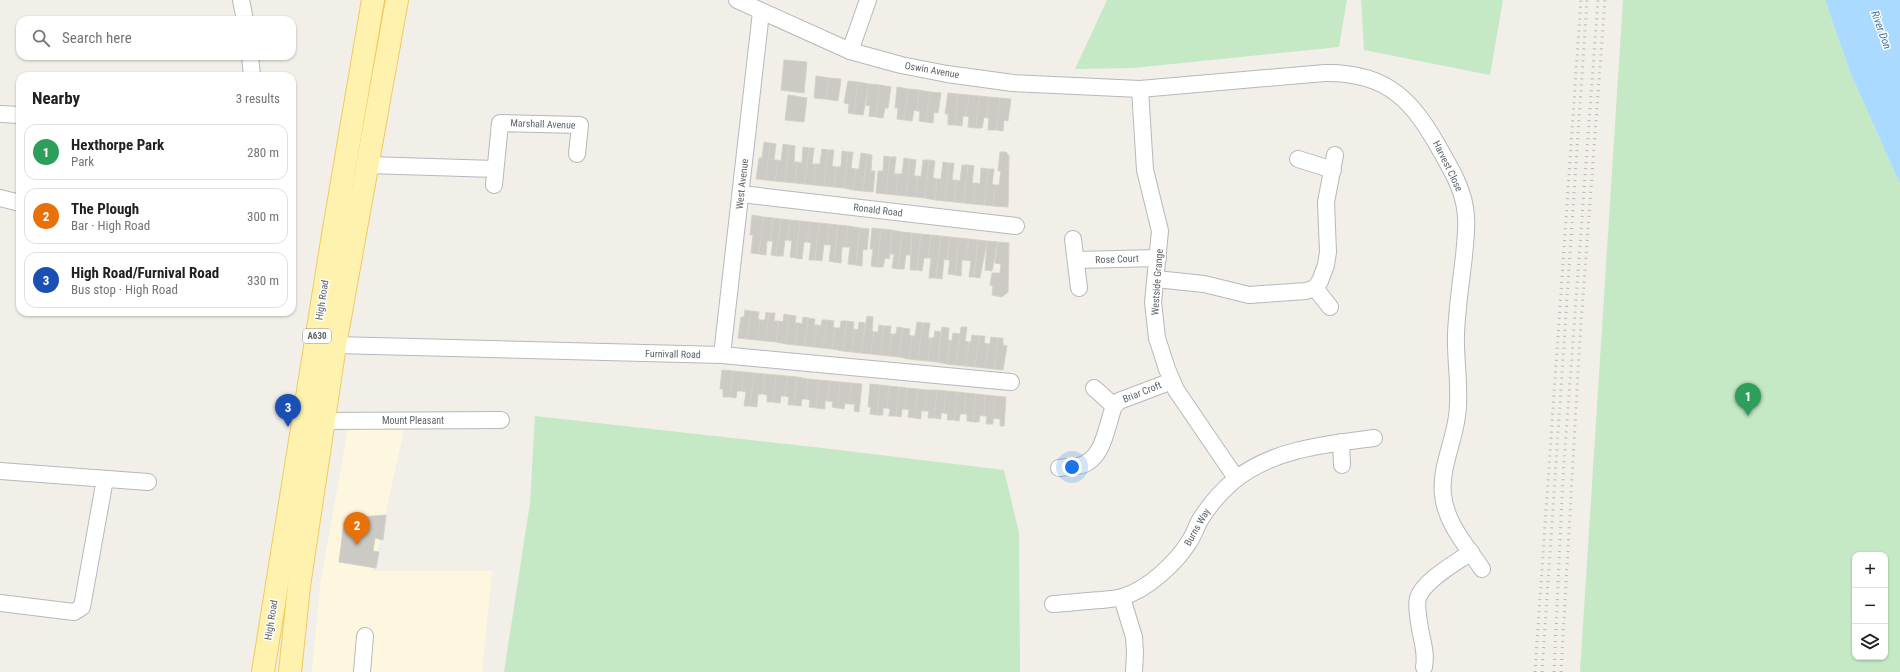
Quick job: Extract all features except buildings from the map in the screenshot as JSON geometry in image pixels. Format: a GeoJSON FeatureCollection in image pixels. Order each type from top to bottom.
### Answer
{"type":"FeatureCollection","features":[{"type":"Feature","properties":{"kind":"main road","name":"High Road"},"geometry":{"type":"LineString","coordinates":[[264,672],[332,243],[373,0]]}},
{"type":"Feature","properties":{"kind":"main road","name":"High Road"},"geometry":{"type":"LineString","coordinates":[[290,672],[299,586],[335,345],[397,0]]}},
{"type":"Feature","properties":{"kind":"street"},"geometry":{"type":"LineString","coordinates":[[240,0],[244,16]]}},
{"type":"Feature","properties":{"kind":"street","name":"Oswin Avenue"},"geometry":{"type":"LineString","coordinates":[[737,0],[850,51],[932,71],[1006,82],[1140,89]]}},
{"type":"Feature","properties":{"kind":"street"},"geometry":{"type":"LineString","coordinates":[[850,51],[868,0]]}},
{"type":"Feature","properties":{"kind":"street","name":"West Avenue"},"geometry":{"type":"LineString","coordinates":[[722,355],[761,12]]}},
{"type":"Feature","properties":{"kind":"street"},"geometry":{"type":"LineString","coordinates":[[250,60],[252,72]]}},
{"type":"Feature","properties":{"kind":"street","name":"Harvest Close"},"geometry":{"type":"LineString","coordinates":[[1140,89],[1317,73],[1347,72],[1365,76],[1381,83],[1406,101],[1420,116],[1454,174],[1465,205],[1466,235],[1455,348],[1459,392],[1454,434],[1443,476],[1443,495],[1446,513],[1452,525],[1482,569]]}},
{"type":"Feature","properties":{"kind":"street","name":"Westside Grange"},"geometry":{"type":"LineString","coordinates":[[1140,89],[1145,170],[1160,231],[1154,302],[1154,319],[1157,338],[1176,390],[1236,478]]}},
{"type":"Feature","properties":{"kind":"street"},"geometry":{"type":"LineString","coordinates":[[0,114],[16,115]]}},
{"type":"Feature","properties":{"kind":"street","name":"Marshall Avenue"},"geometry":{"type":"LineString","coordinates":[[494,185],[500,122],[580,125],[578,154]]}},
{"type":"Feature","properties":{"kind":"street"},"geometry":{"type":"LineString","coordinates":[[1156,279],[1204,284],[1249,295],[1306,291],[1315,288],[1320,281],[1326,265],[1328,252],[1326,202],[1334,163],[1298,159]]}},
{"type":"Feature","properties":{"kind":"street"},"geometry":{"type":"LineString","coordinates":[[368,165],[495,169]]}},
{"type":"Feature","properties":{"kind":"street","name":"Ronald Road"},"geometry":{"type":"LineString","coordinates":[[741,194],[1016,226]]}},
{"type":"Feature","properties":{"kind":"street"},"geometry":{"type":"LineString","coordinates":[[0,198],[16,201]]}},
{"type":"Feature","properties":{"kind":"street"},"geometry":{"type":"LineString","coordinates":[[1073,238],[1079,288]]}},
{"type":"Feature","properties":{"kind":"street","name":"Rose Court"},"geometry":{"type":"LineString","coordinates":[[1076,260],[1158,258]]}},
{"type":"Feature","properties":{"kind":"street"},"geometry":{"type":"LineString","coordinates":[[1315,288],[1330,307]]}},
{"type":"Feature","properties":{"kind":"street","name":"Furnivall Road"},"geometry":{"type":"LineString","coordinates":[[335,345],[722,355],[1011,382]]}},
{"type":"Feature","properties":{"kind":"street","name":"Briar Croft"},"geometry":{"type":"LineString","coordinates":[[1059,468],[1079,466],[1095,457],[1114,406],[1119,402],[1172,381]]}},
{"type":"Feature","properties":{"kind":"street","name":"Briar Croft"},"geometry":{"type":"LineString","coordinates":[[1094,388],[1114,406]]}},
{"type":"Feature","properties":{"kind":"street","name":"Mount Pleasant"},"geometry":{"type":"LineString","coordinates":[[324,421],[418,419],[501,420]]}},
{"type":"Feature","properties":{"kind":"street","name":"Burns Way"},"geometry":{"type":"LineString","coordinates":[[1053,604],[1122,598],[1140,589],[1158,576],[1179,557],[1190,541],[1199,521],[1214,498],[1236,478],[1273,459],[1316,445],[1374,438]]}},
{"type":"Feature","properties":{"kind":"street"},"geometry":{"type":"LineString","coordinates":[[1341,442],[1342,465]]}},
{"type":"Feature","properties":{"kind":"street"},"geometry":{"type":"LineString","coordinates":[[0,472],[148,482]]}},
{"type":"Feature","properties":{"kind":"street"},"geometry":{"type":"LineString","coordinates":[[0,603],[74,612],[82,607],[105,479]]}},
{"type":"Feature","properties":{"kind":"street"},"geometry":{"type":"LineString","coordinates":[[1423,670],[1426,657],[1425,645],[1419,623],[1418,599],[1423,589],[1434,578],[1471,552]]}},
{"type":"Feature","properties":{"kind":"street"},"geometry":{"type":"LineString","coordinates":[[1122,598],[1134,636],[1134,672]]}},
{"type":"Feature","properties":{"kind":"street"},"geometry":{"type":"LineString","coordinates":[[362,672],[365,636]]}},
{"type":"Feature","properties":{"kind":"shaded area"},"geometry":{"type":"Polygon","coordinates":[[[405,425],[373,571],[492,571],[482,672],[312,672],[320,586],[348,428],[405,425]]]}},
{"type":"Feature","properties":{"kind":"green space"},"geometry":{"type":"Polygon","coordinates":[[[1107,0],[1347,0],[1339,47],[1133,68],[1075,69],[1107,0]]]}},
{"type":"Feature","properties":{"kind":"green space"},"geometry":{"type":"Polygon","coordinates":[[[1361,0],[1503,0],[1490,75],[1364,50],[1361,0]]]}},
{"type":"Feature","properties":{"kind":"green space"},"geometry":{"type":"Polygon","coordinates":[[[1623,0],[1825,0],[1850,72],[1900,184],[1900,672],[1580,672],[1623,0]]]}},
{"type":"Feature","properties":{"kind":"green space"},"geometry":{"type":"Polygon","coordinates":[[[535,416],[1004,470],[1019,533],[1020,672],[504,672],[530,503],[535,416]]]}},
{"type":"Feature","properties":{"kind":"water","name":"River Don"},"geometry":{"type":"Polygon","coordinates":[[[1825,0],[1900,0],[1900,184],[1850,72],[1825,0]]]}},
{"type":"Feature","properties":{"kind":"railway"},"geometry":{"type":"LineString","coordinates":[[1535,672],[1581,0]]}},
{"type":"Feature","properties":{"kind":"railway"},"geometry":{"type":"LineString","coordinates":[[1542,672],[1587,0]]}},
{"type":"Feature","properties":{"kind":"railway"},"geometry":{"type":"LineString","coordinates":[[1554,672],[1563,477],[1598,0]]}},
{"type":"Feature","properties":{"kind":"railway"},"geometry":{"type":"LineString","coordinates":[[1561,672],[1580,337],[1605,0]]}},
{"type":"Feature","properties":{"kind":"place","name":"Hexthorpe Park"},"geometry":{"type":"Point","coordinates":[1748,416]}},
{"type":"Feature","properties":{"kind":"place","name":"High Road/Furnival Road"},"geometry":{"type":"Point","coordinates":[288,427]}},
{"type":"Feature","properties":{"kind":"place","name":"The Plough"},"geometry":{"type":"Point","coordinates":[357,545]}}]}
